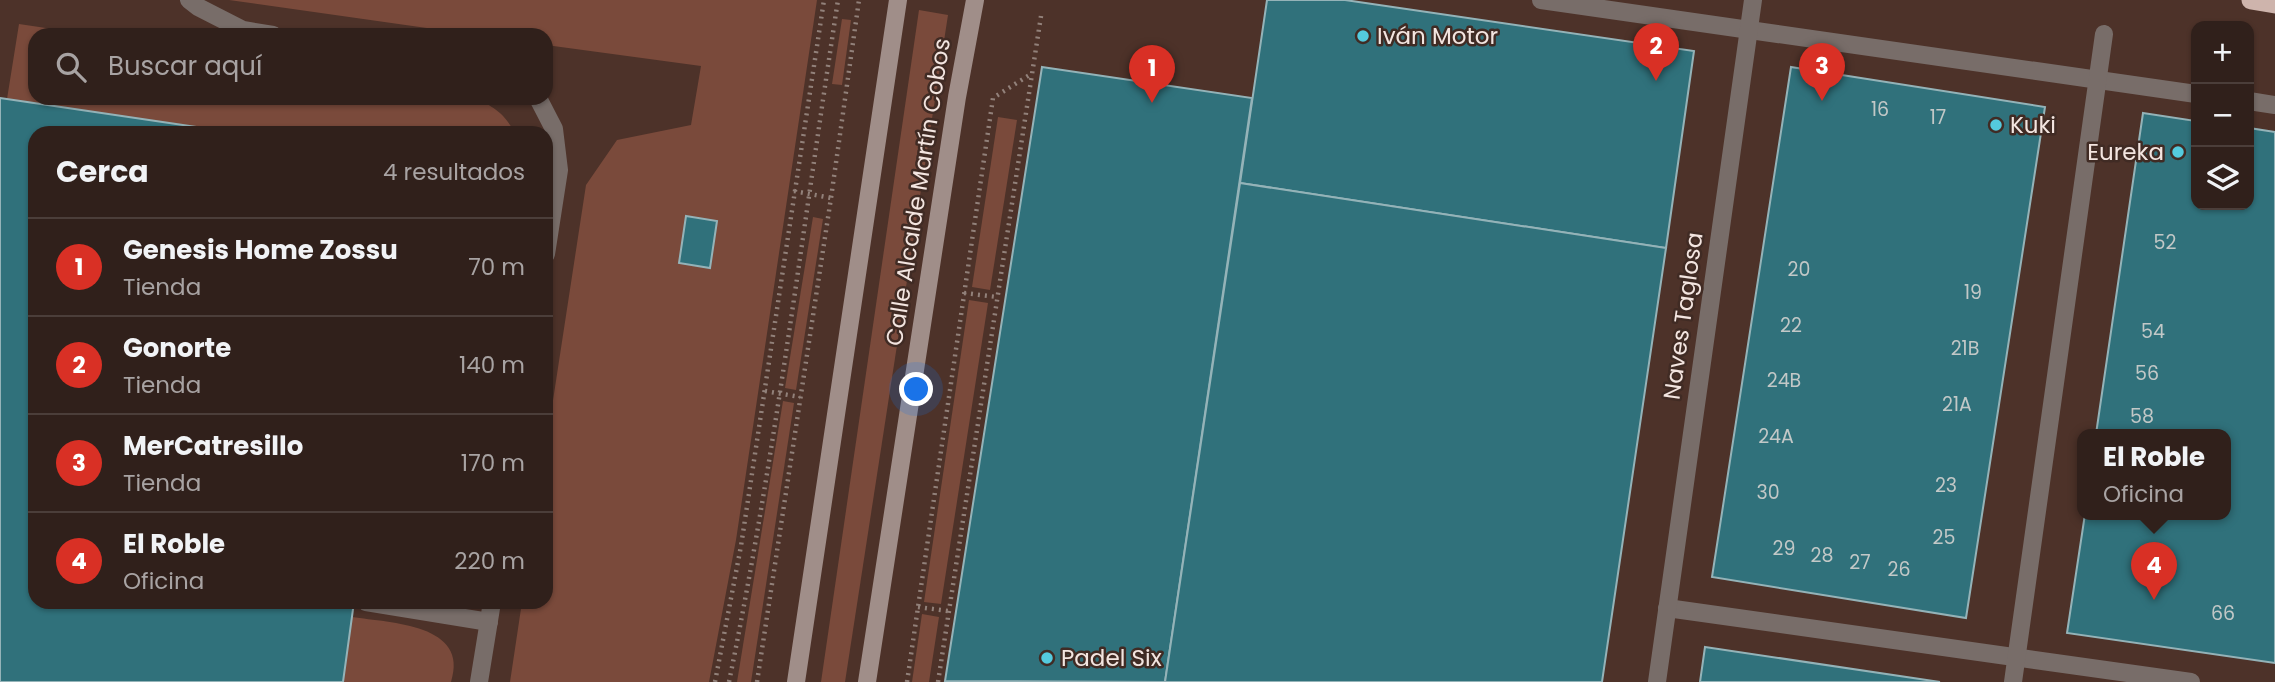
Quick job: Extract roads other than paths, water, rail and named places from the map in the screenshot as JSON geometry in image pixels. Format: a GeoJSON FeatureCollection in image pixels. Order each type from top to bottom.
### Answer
{"type":"FeatureCollection","features":[{"type":"Feature","properties":{"kind":"highway"},"geometry":{"type":"LineString","coordinates":[[2251,0],[2275,4]]}},
{"type":"Feature","properties":{"kind":"main road","name":"Calle Alcalde Martín Cobos"},"geometry":{"type":"LineString","coordinates":[[796,682],[898,0]]}},
{"type":"Feature","properties":{"kind":"main road","name":"Calle Alcalde Martín Cobos"},"geometry":{"type":"LineString","coordinates":[[867,682],[957,97],[975,0]]}},
{"type":"Feature","properties":{"kind":"lane"},"geometry":{"type":"LineString","coordinates":[[189,0],[239,28]]}},
{"type":"Feature","properties":{"kind":"lane"},"geometry":{"type":"LineString","coordinates":[[1541,0],[2191,93]]}},
{"type":"Feature","properties":{"kind":"lane","name":"Naves Taglosa"},"geometry":{"type":"LineString","coordinates":[[1657,682],[1752,0]]}},
{"type":"Feature","properties":{"kind":"lane"},"geometry":{"type":"LineString","coordinates":[[2013,682],[2104,34]]}},
{"type":"Feature","properties":{"kind":"lane"},"geometry":{"type":"LineString","coordinates":[[2254,102],[2275,105]]}},
{"type":"Feature","properties":{"kind":"lane"},"geometry":{"type":"LineString","coordinates":[[542,105],[552,126]]}},
{"type":"Feature","properties":{"kind":"lane"},"geometry":{"type":"LineString","coordinates":[[553,127],[559,170],[553,209]]}},
{"type":"Feature","properties":{"kind":"lane"},"geometry":{"type":"LineString","coordinates":[[1667,608],[2191,682]]}},
{"type":"Feature","properties":{"kind":"lane"},"geometry":{"type":"LineString","coordinates":[[409,609],[489,622]]}},
{"type":"Feature","properties":{"kind":"lane"},"geometry":{"type":"LineString","coordinates":[[479,682],[491,609]]}},
{"type":"Feature","properties":{"kind":"place","name":"Iván Motor"},"geometry":{"type":"Point","coordinates":[1363,36]}},
{"type":"Feature","properties":{"kind":"place","name":"Gonorte"},"geometry":{"type":"Point","coordinates":[1656,81]}},
{"type":"Feature","properties":{"kind":"place","name":"MerCatresillo"},"geometry":{"type":"Point","coordinates":[1822,101]}},
{"type":"Feature","properties":{"kind":"place","name":"Genesis Home Zossu"},"geometry":{"type":"Point","coordinates":[1152,103]}},
{"type":"Feature","properties":{"kind":"place","name":"Kuki"},"geometry":{"type":"Point","coordinates":[1996,125]}},
{"type":"Feature","properties":{"kind":"place","name":"Eureka"},"geometry":{"type":"Point","coordinates":[2178,152]}},
{"type":"Feature","properties":{"kind":"place","name":"El Roble"},"geometry":{"type":"Point","coordinates":[2154,600]}},
{"type":"Feature","properties":{"kind":"place","name":"Padel Six"},"geometry":{"type":"Point","coordinates":[1047,658]}}]}
